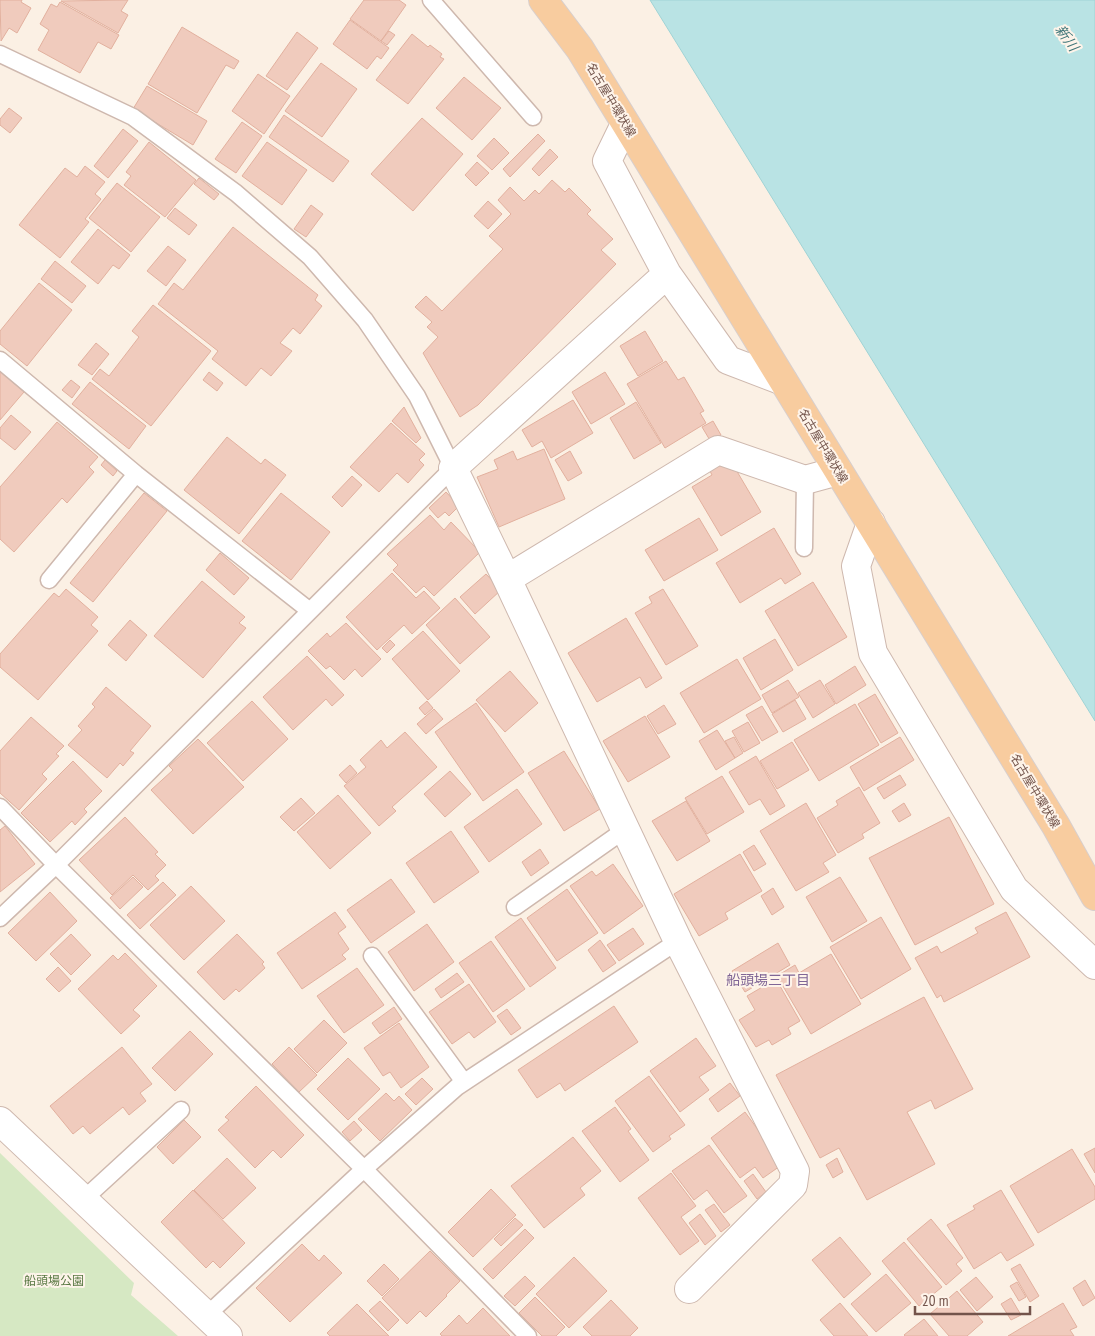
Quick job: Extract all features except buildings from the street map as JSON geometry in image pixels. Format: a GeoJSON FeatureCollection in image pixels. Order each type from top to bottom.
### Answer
{"type":"FeatureCollection","features":[{"type":"Feature","properties":{"kind":"main road","name":"名古屋中環状線"},"geometry":{"type":"LineString","coordinates":[[544,0],[580,49],[1056,826],[1095,896]]}},
{"type":"Feature","properties":{"kind":"street"},"geometry":{"type":"LineString","coordinates":[[625,124],[607,161],[667,274],[728,360],[783,381]]}},
{"type":"Feature","properties":{"kind":"street"},"geometry":{"type":"LineString","coordinates":[[667,274],[453,468],[678,941],[795,1170],[793,1186],[688,1289]]}},
{"type":"Feature","properties":{"kind":"street"},"geometry":{"type":"LineString","coordinates":[[507,579],[718,450],[805,480],[838,471]]}},
{"type":"Feature","properties":{"kind":"street"},"geometry":{"type":"LineString","coordinates":[[870,523],[856,566],[873,653],[1014,889],[1095,965]]}},
{"type":"Feature","properties":{"kind":"street"},"geometry":{"type":"LineString","coordinates":[[0,1120],[214,1326]]}},
{"type":"Feature","properties":{"kind":"lane"},"geometry":{"type":"LineString","coordinates":[[432,0],[533,117]]}},
{"type":"Feature","properties":{"kind":"lane"},"geometry":{"type":"LineString","coordinates":[[0,54],[133,117],[236,193],[310,257],[365,320],[412,388],[453,468],[56,865],[0,918]]}},
{"type":"Feature","properties":{"kind":"lane"},"geometry":{"type":"LineString","coordinates":[[0,360],[136,474],[310,611]]}},
{"type":"Feature","properties":{"kind":"lane"},"geometry":{"type":"LineString","coordinates":[[49,580],[136,474]]}},
{"type":"Feature","properties":{"kind":"lane"},"geometry":{"type":"LineString","coordinates":[[804,548],[805,480]]}},
{"type":"Feature","properties":{"kind":"lane"},"geometry":{"type":"LineString","coordinates":[[0,807],[56,865],[364,1169],[528,1336]]}},
{"type":"Feature","properties":{"kind":"lane"},"geometry":{"type":"LineString","coordinates":[[515,907],[626,829]]}},
{"type":"Feature","properties":{"kind":"lane"},"geometry":{"type":"LineString","coordinates":[[214,1326],[364,1169],[464,1082],[678,941]]}},
{"type":"Feature","properties":{"kind":"lane"},"geometry":{"type":"LineString","coordinates":[[372,956],[464,1082]]}},
{"type":"Feature","properties":{"kind":"lane"},"geometry":{"type":"LineString","coordinates":[[84,1200],[182,1110]]}},
{"type":"Feature","properties":{"kind":"green space","name":"船頭場公園"},"geometry":{"type":"Polygon","coordinates":[[[0,1153],[134,1283],[131,1295],[178,1336],[0,1336],[0,1153]]]}},
{"type":"Feature","properties":{"kind":"water","name":"新川"},"geometry":{"type":"Polygon","coordinates":[[[650,0],[1095,0],[1095,721],[650,0]]]}},
{"type":"Feature","properties":{"kind":"district","name":"船頭場三丁目"},"geometry":{"type":"Point","coordinates":[768,980]}}]}
